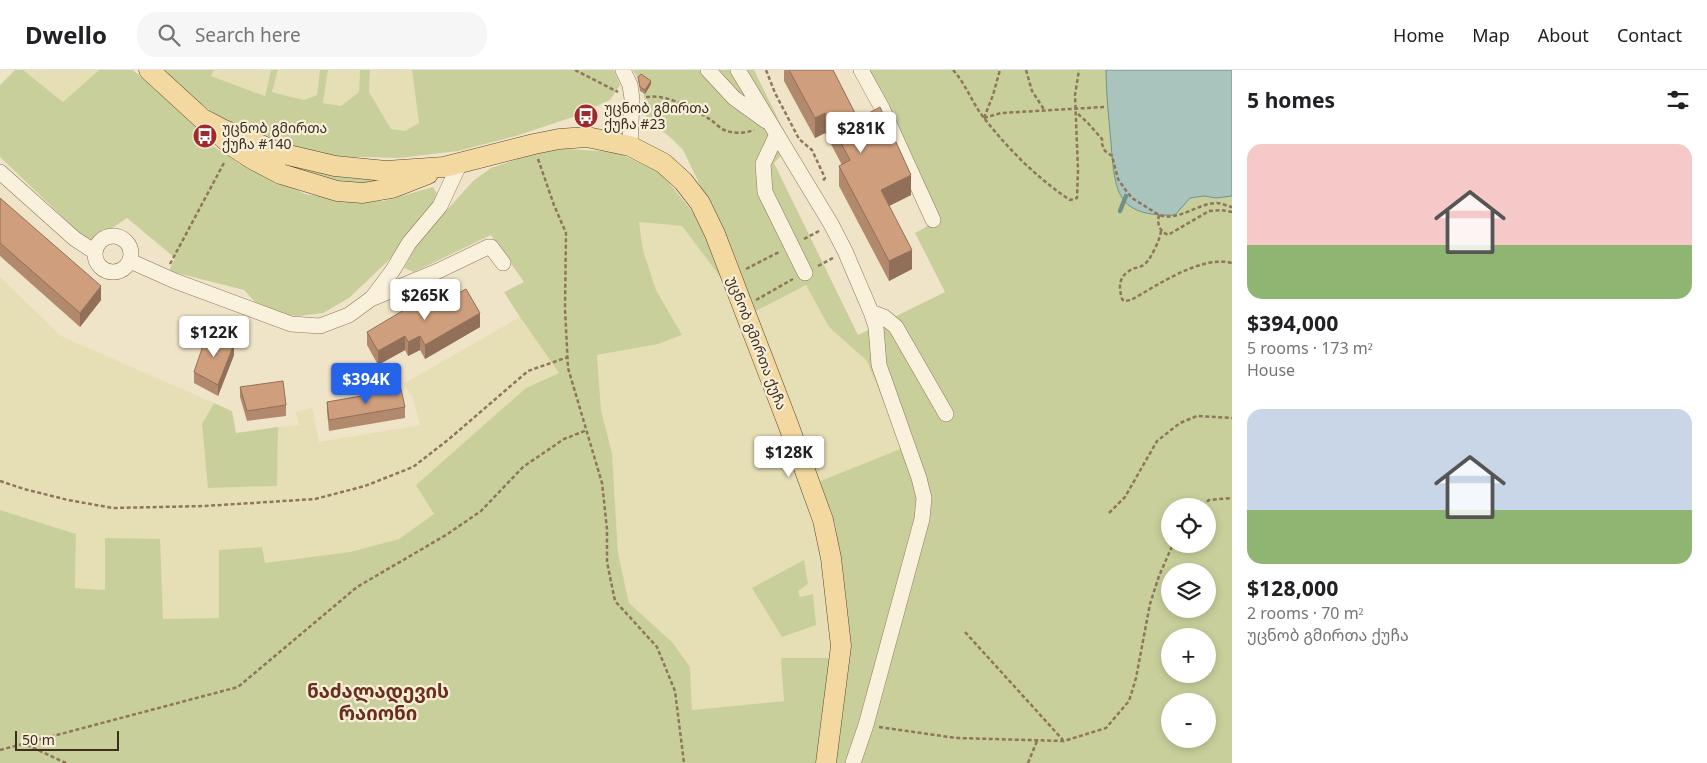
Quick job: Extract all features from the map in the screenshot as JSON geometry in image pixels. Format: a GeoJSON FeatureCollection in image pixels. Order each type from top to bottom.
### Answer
{"type":"FeatureCollection","features":[{"type":"Feature","properties":{"kind":"main road","name":"უცნობ გმირთა ქუჩა"},"geometry":{"type":"LineString","coordinates":[[149,70],[232,146],[281,174],[337,191],[363,193],[392,188],[452,165],[534,144],[587,137],[630,146],[663,163],[683,181],[700,203],[715,234],[823,520],[831,558],[841,646],[826,763]]}},
{"type":"Feature","properties":{"kind":"main road","name":"უცნობ გმირთა ქუჩა"},"geometry":{"type":"LineString","coordinates":[[203,119],[224,130],[280,153],[335,166],[386,171],[452,165]]}},
{"type":"Feature","properties":{"kind":"street"},"geometry":{"type":"LineString","coordinates":[[623,70],[630,85],[632,99],[630,146]]}},
{"type":"Feature","properties":{"kind":"street"},"geometry":{"type":"LineString","coordinates":[[708,70],[734,98],[774,129]]}},
{"type":"Feature","properties":{"kind":"street"},"geometry":{"type":"LineString","coordinates":[[738,70],[831,224],[845,251],[876,326],[879,365],[919,478],[924,498],[922,519],[866,725],[853,763]]}},
{"type":"Feature","properties":{"kind":"street"},"geometry":{"type":"LineString","coordinates":[[861,70],[882,108],[891,132],[916,180],[933,220]]}},
{"type":"Feature","properties":{"kind":"street"},"geometry":{"type":"LineString","coordinates":[[774,129],[763,164],[764,192],[805,273]]}},
{"type":"Feature","properties":{"kind":"street"},"geometry":{"type":"LineString","coordinates":[[372,298],[393,270],[409,243],[440,206],[452,165]]}},
{"type":"Feature","properties":{"kind":"street"},"geometry":{"type":"LineString","coordinates":[[0,172],[75,239],[96,252]]}},
{"type":"Feature","properties":{"kind":"street"},"geometry":{"type":"LineString","coordinates":[[118,237],[124,239],[130,249],[130,261],[126,266],[117,271],[106,270],[98,262],[96,252],[97,246],[106,238],[118,237]]}},
{"type":"Feature","properties":{"kind":"street"},"geometry":{"type":"LineString","coordinates":[[130,261],[164,276],[292,324],[320,326],[349,315],[372,298],[438,271],[485,248],[490,247],[503,263]]}},
{"type":"Feature","properties":{"kind":"street"},"geometry":{"type":"LineString","coordinates":[[871,312],[884,317],[896,326],[946,414]]}},
{"type":"Feature","properties":{"kind":"path"},"geometry":{"type":"LineString","coordinates":[[575,70],[632,99],[651,96],[689,107],[726,131],[745,133],[774,129]]}},
{"type":"Feature","properties":{"kind":"path"},"geometry":{"type":"LineString","coordinates":[[953,70],[959,76],[984,118],[1034,174],[1070,200],[1077,198],[1077,114],[1075,95],[1079,70]]}},
{"type":"Feature","properties":{"kind":"path"},"geometry":{"type":"LineString","coordinates":[[984,118],[1000,70]]}},
{"type":"Feature","properties":{"kind":"path"},"geometry":{"type":"LineString","coordinates":[[1026,70],[1032,91],[1045,111]]}},
{"type":"Feature","properties":{"kind":"path"},"geometry":{"type":"LineString","coordinates":[[767,71],[775,93],[799,139],[812,150],[824,178]]}},
{"type":"Feature","properties":{"kind":"path"},"geometry":{"type":"LineString","coordinates":[[984,118],[1001,113],[1104,107]]}},
{"type":"Feature","properties":{"kind":"path"},"geometry":{"type":"LineString","coordinates":[[1077,114],[1102,138],[1105,150],[1112,156],[1118,179],[1127,192],[1132,198],[1162,217],[1177,215],[1202,205],[1217,203],[1232,208]]}},
{"type":"Feature","properties":{"kind":"path"},"geometry":{"type":"LineString","coordinates":[[534,144],[554,205],[566,233],[565,309],[568,368],[602,483],[607,529],[607,562],[615,601],[658,647],[675,691],[684,763]]}},
{"type":"Feature","properties":{"kind":"path"},"geometry":{"type":"LineString","coordinates":[[164,276],[232,146]]}},
{"type":"Feature","properties":{"kind":"path"},"geometry":{"type":"LineString","coordinates":[[1161,231],[1168,235],[1172,234],[1196,217],[1209,211],[1221,210],[1232,212]]}},
{"type":"Feature","properties":{"kind":"path"},"geometry":{"type":"LineString","coordinates":[[1159,215],[1160,239],[1147,262],[1141,267],[1129,271],[1120,281],[1119,290],[1124,301],[1131,300],[1198,265],[1224,261],[1232,263]]}},
{"type":"Feature","properties":{"kind":"path"},"geometry":{"type":"LineString","coordinates":[[0,481],[68,500],[113,508],[206,506],[315,499],[365,486],[413,467],[448,440],[528,371],[568,357]]}},
{"type":"Feature","properties":{"kind":"path"},"geometry":{"type":"LineString","coordinates":[[1109,513],[1125,497],[1157,441],[1180,423],[1197,416],[1232,418]]}},
{"type":"Feature","properties":{"kind":"path"},"geometry":{"type":"LineString","coordinates":[[0,750],[238,687],[356,587],[446,535],[481,511],[523,467],[564,439],[587,430]]}},
{"type":"Feature","properties":{"kind":"path"},"geometry":{"type":"LineString","coordinates":[[1216,499],[1232,498]]}},
{"type":"Feature","properties":{"kind":"path"},"geometry":{"type":"LineString","coordinates":[[866,725],[956,738],[1037,741],[1064,741],[1106,728],[1129,701],[1136,678],[1150,604],[1169,553]]}},
{"type":"Feature","properties":{"kind":"path"},"geometry":{"type":"LineString","coordinates":[[965,632],[1064,741]]}},
{"type":"Feature","properties":{"kind":"path"},"geometry":{"type":"LineString","coordinates":[[1028,763],[1037,741]]}},
{"type":"Feature","properties":{"kind":"path"},"geometry":{"type":"LineString","coordinates":[[26,744],[66,763]]}},
{"type":"Feature","properties":{"kind":"shaded area"},"geometry":{"type":"Polygon","coordinates":[[[23,70],[99,70],[63,102],[23,70]]]}},
{"type":"Feature","properties":{"kind":"shaded area"},"geometry":{"type":"Polygon","coordinates":[[[214,70],[271,70],[265,96],[211,76],[214,70]]]}},
{"type":"Feature","properties":{"kind":"shaded area"},"geometry":{"type":"Polygon","coordinates":[[[278,70],[320,70],[317,95],[304,100],[272,92],[278,70]]]}},
{"type":"Feature","properties":{"kind":"shaded area"},"geometry":{"type":"Polygon","coordinates":[[[328,70],[360,70],[359,92],[341,106],[323,103],[328,70]]]}},
{"type":"Feature","properties":{"kind":"shaded area"},"geometry":{"type":"Polygon","coordinates":[[[370,70],[412,70],[419,123],[405,131],[391,130],[369,92],[370,70]]]}},
{"type":"Feature","properties":{"kind":"shaded area"},"geometry":{"type":"Polygon","coordinates":[[[639,222],[682,226],[725,283],[829,560],[836,658],[784,701],[692,710],[690,667],[673,643],[629,603],[618,553],[612,453],[601,410],[597,355],[658,344],[682,335],[656,290],[643,250],[639,222]],[[803,560],[782,637],[813,594],[800,597],[797,591],[808,584],[803,560]]]}},
{"type":"Feature","properties":{"kind":"shaded area"},"geometry":{"type":"Polygon","coordinates":[[[0,277],[61,336],[214,403],[202,424],[208,488],[277,486],[278,427],[299,425],[296,412],[312,408],[319,442],[420,425],[413,398],[403,384],[520,317],[559,373],[526,388],[417,485],[434,514],[399,539],[350,552],[265,564],[219,618],[163,619],[105,590],[75,588],[76,534],[0,510],[0,277]]]}},
{"type":"Feature","properties":{"kind":"shaded area"},"geometry":{"type":"Polygon","coordinates":[[[806,284],[829,327],[867,360],[903,448],[818,482],[756,311],[806,284]]]}},
{"type":"Feature","properties":{"kind":"green space"},"geometry":{"type":"Polygon","coordinates":[[[15,70],[23,70],[63,102],[99,70],[133,70],[198,127],[198,136],[240,164],[305,194],[355,202],[384,201],[433,187],[437,194],[432,206],[389,260],[349,298],[323,313],[299,316],[278,314],[262,309],[244,290],[169,271],[175,258],[127,218],[90,243],[0,157],[0,85],[15,70]]]}},
{"type":"Feature","properties":{"kind":"green space"},"geometry":{"type":"Polygon","coordinates":[[[158,70],[214,70],[211,76],[265,96],[271,70],[278,70],[272,92],[304,100],[317,95],[320,70],[328,70],[323,103],[341,106],[359,92],[360,70],[370,70],[369,92],[391,129],[405,131],[419,123],[412,70],[614,70],[620,85],[610,100],[573,117],[516,136],[458,151],[399,158],[340,157],[310,151],[248,130],[221,118],[177,87],[158,70]]]}},
{"type":"Feature","properties":{"kind":"green space"},"geometry":{"type":"Polygon","coordinates":[[[633,70],[754,70],[791,145],[774,163],[858,335],[945,292],[915,233],[937,221],[867,70],[1126,70],[1190,198],[1232,196],[1232,763],[837,763],[835,761],[842,570],[835,524],[818,482],[903,448],[867,361],[829,327],[806,285],[756,311],[727,241],[683,150],[646,117],[643,92],[633,70]]]}},
{"type":"Feature","properties":{"kind":"green space"},"geometry":{"type":"Polygon","coordinates":[[[551,148],[616,152],[661,173],[696,216],[725,283],[682,226],[639,222],[643,250],[656,290],[682,335],[658,344],[597,355],[601,410],[612,453],[618,553],[629,603],[673,643],[690,667],[692,710],[784,701],[781,658],[836,658],[820,763],[0,763],[0,510],[76,534],[75,588],[105,590],[105,538],[160,539],[163,619],[219,618],[219,550],[262,547],[265,563],[350,552],[399,539],[434,514],[416,485],[526,388],[559,373],[504,292],[524,282],[491,235],[414,272],[404,268],[419,241],[473,181],[491,168],[551,148]]]}},
{"type":"Feature","properties":{"kind":"green space"},"geometry":{"type":"Polygon","coordinates":[[[269,160],[409,176],[346,186],[269,160]]]}},
{"type":"Feature","properties":{"kind":"green space"},"geometry":{"type":"Polygon","coordinates":[[[214,403],[232,411],[236,433],[278,427],[277,486],[208,488],[202,424],[214,403]]]}},
{"type":"Feature","properties":{"kind":"green space"},"geometry":{"type":"Polygon","coordinates":[[[804,560],[808,584],[798,591],[800,597],[813,594],[816,625],[782,637],[752,588],[804,560]]]}},
{"type":"Feature","properties":{"kind":"water"},"geometry":{"type":"Polygon","coordinates":[[[1106,70],[1232,70],[1232,196],[1190,198],[1175,215],[1141,211],[1130,206],[1122,198],[1117,188],[1112,160],[1106,70]]]}},
{"type":"Feature","properties":{"kind":"building"},"geometry":{"type":"Polygon","coordinates":[[[789,70],[833,70],[858,119],[880,107],[911,175],[881,190],[912,250],[889,261],[839,166],[850,160],[825,113],[815,118],[789,70]]]}},
{"type":"Feature","properties":{"kind":"building"},"geometry":{"type":"Polygon","coordinates":[[[641,74],[651,81],[645,90],[640,87],[638,77],[641,74]]]}},
{"type":"Feature","properties":{"kind":"building"},"geometry":{"type":"Polygon","coordinates":[[[0,198],[101,286],[80,313],[0,243],[0,198]]]}},
{"type":"Feature","properties":{"kind":"building"},"geometry":{"type":"Polygon","coordinates":[[[466,289],[480,313],[425,345],[420,336],[408,342],[405,336],[378,351],[367,332],[426,297],[432,308],[466,289]]]}},
{"type":"Feature","properties":{"kind":"building"},"geometry":{"type":"Polygon","coordinates":[[[208,331],[234,344],[218,385],[194,372],[208,331]]]}},
{"type":"Feature","properties":{"kind":"building"},"geometry":{"type":"Polygon","coordinates":[[[283,381],[286,405],[247,411],[240,387],[283,381]]]}},
{"type":"Feature","properties":{"kind":"building"},"geometry":{"type":"Polygon","coordinates":[[[401,389],[405,407],[329,420],[327,402],[401,389]]]}},
{"type":"Feature","properties":{"kind":"waterway"},"geometry":{"type":"LineString","coordinates":[[1120,211],[1126,196]]}},
{"type":"Feature","properties":{"kind":"place","name":"უცნობ გმირთა ქუჩა #23"},"geometry":{"type":"Point","coordinates":[586,116]}},
{"type":"Feature","properties":{"kind":"place","name":"უცნობ გმირთა ქუჩა #140"},"geometry":{"type":"Point","coordinates":[205,136]}},
{"type":"Feature","properties":{"kind":"district","name":"ნაძალადევის რაიონი"},"geometry":{"type":"Point","coordinates":[378,702]}}]}
